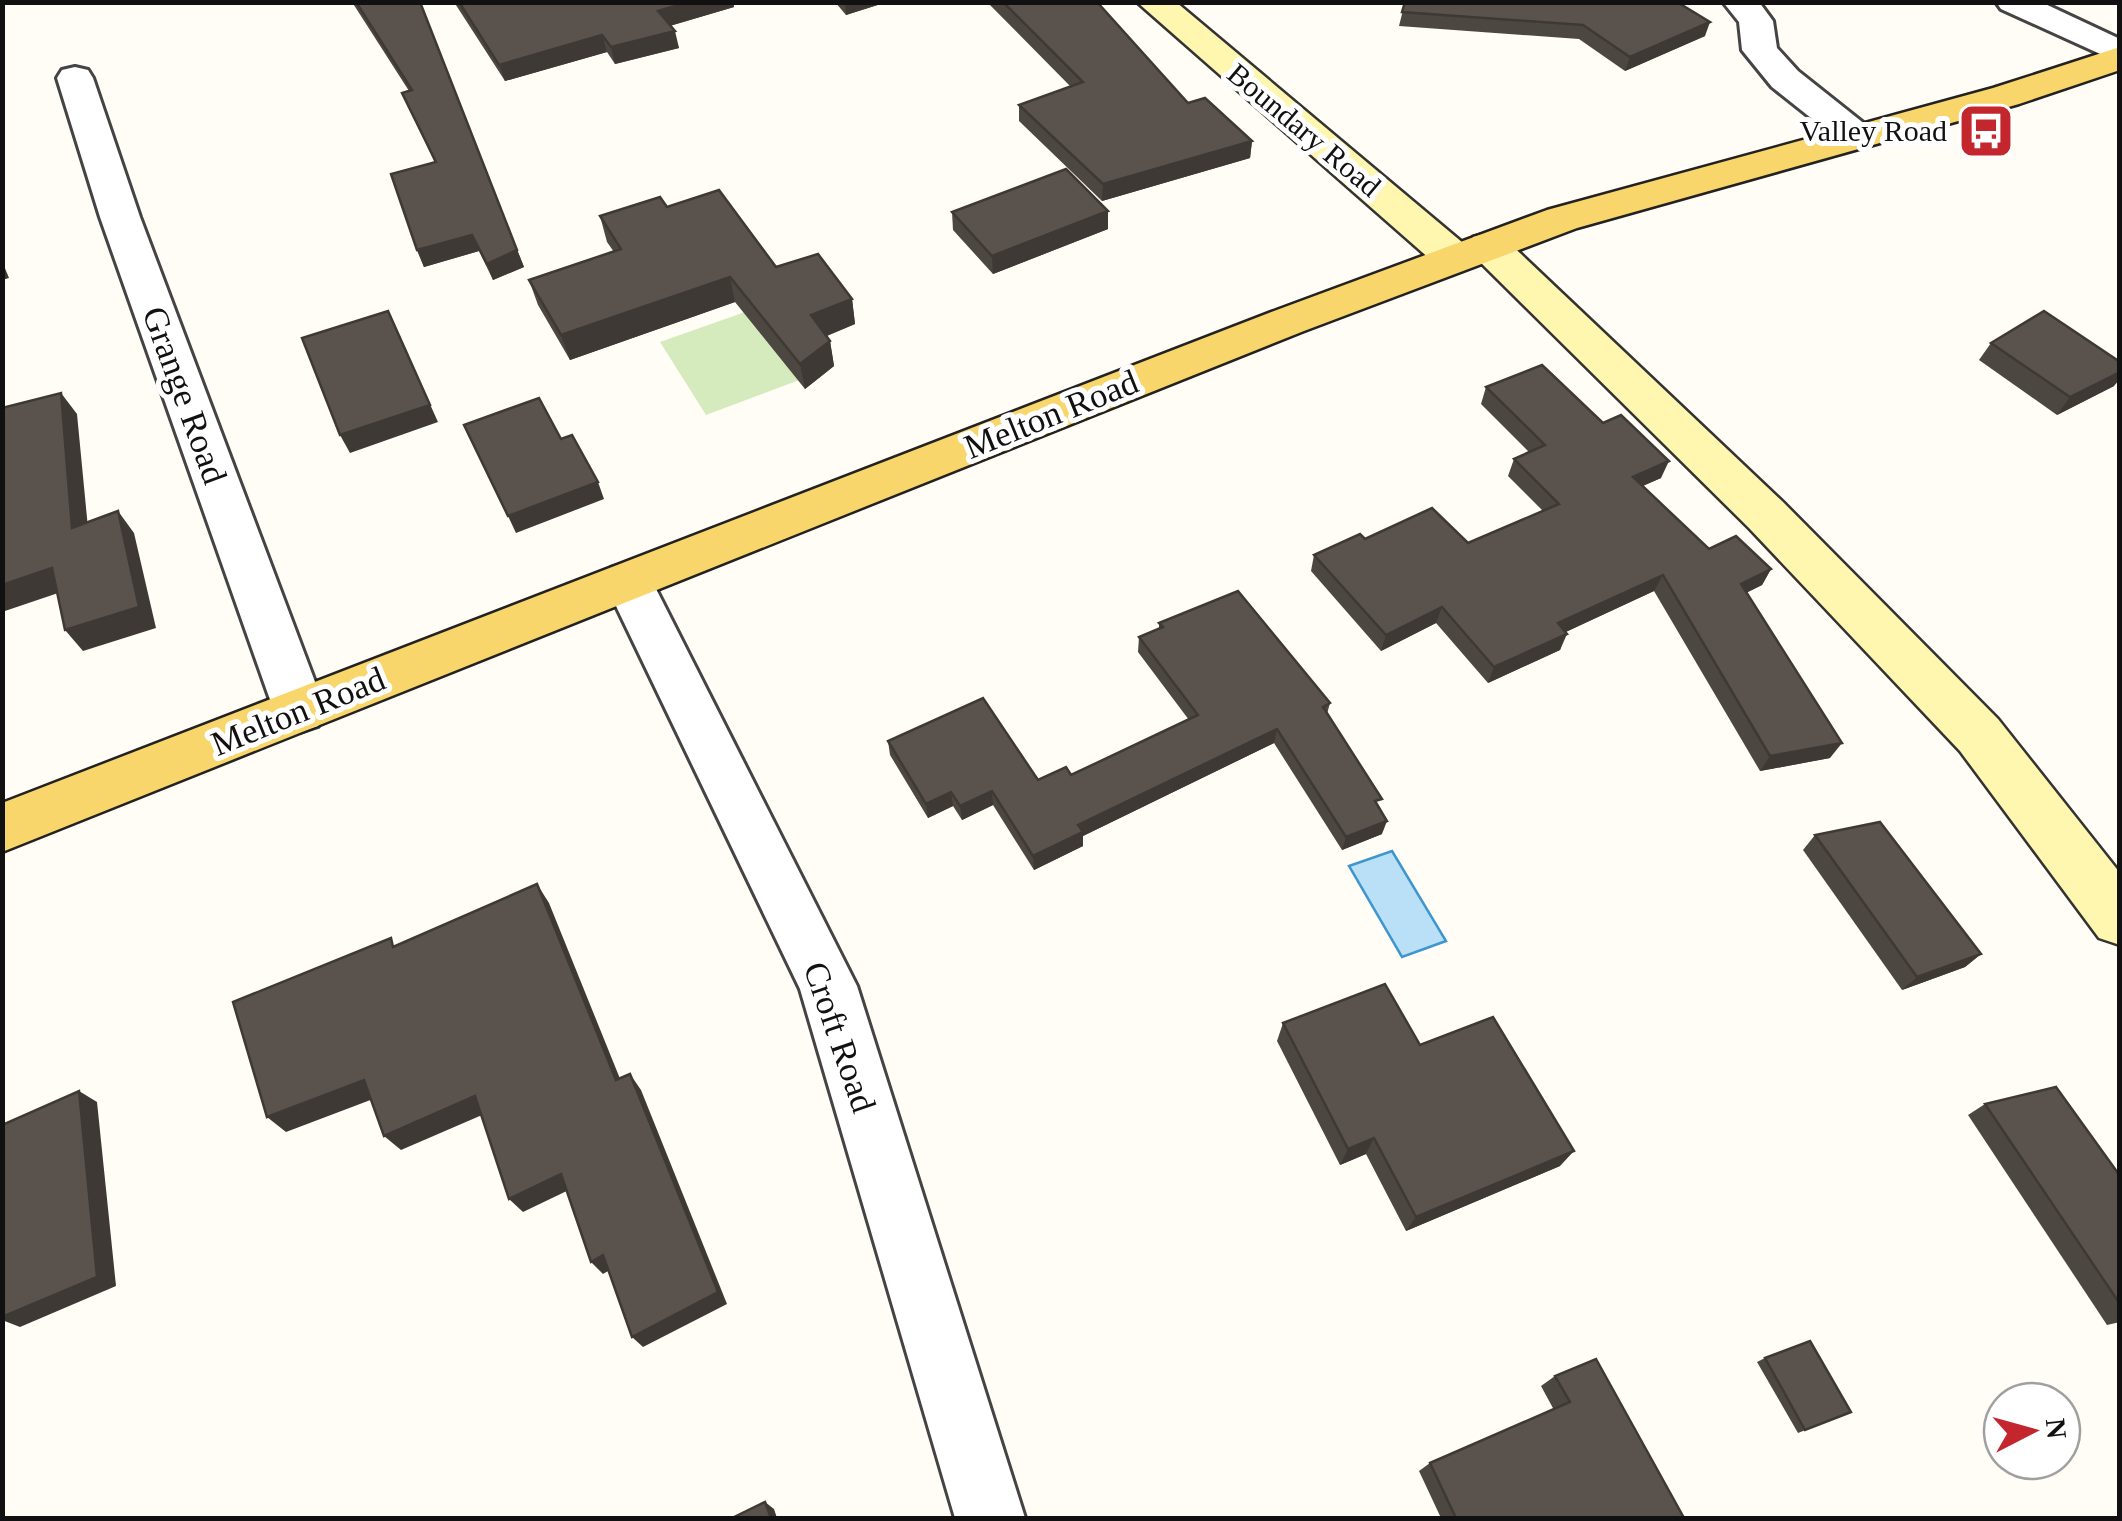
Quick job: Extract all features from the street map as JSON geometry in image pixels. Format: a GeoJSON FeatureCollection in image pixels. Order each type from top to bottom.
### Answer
{"type":"FeatureCollection","features":[{"type":"Feature","properties":{"kind":"main road","name":"Melton Road"},"geometry":{"type":"LineString","coordinates":[[2,828],[1471,252],[1562,219],[2006,96],[2120,55]]}},
{"type":"Feature","properties":{"kind":"street","name":"Boundary Road"},"geometry":{"type":"LineString","coordinates":[[1154,2],[1471,252]]}},
{"type":"Feature","properties":{"kind":"street"},"geometry":{"type":"LineString","coordinates":[[1740,2],[1756,21],[1760,50],[1785,79],[1858,137]]}},
{"type":"Feature","properties":{"kind":"street"},"geometry":{"type":"LineString","coordinates":[[2013,2],[2120,55]]}},
{"type":"Feature","properties":{"kind":"street","name":"Grange Road"},"geometry":{"type":"LineString","coordinates":[[75,78],[120,216],[300,710]]}},
{"type":"Feature","properties":{"kind":"street"},"geometry":{"type":"LineString","coordinates":[[1471,252],[1766,514],[1979,735],[2120,918]]}},
{"type":"Feature","properties":{"kind":"street","name":"Croft Road"},"geometry":{"type":"LineString","coordinates":[[628,581],[828,986],[990,1518]]}},
{"type":"Feature","properties":{"kind":"green space"},"geometry":{"type":"Polygon","coordinates":[[[776,301],[826,370],[706,415],[660,342],[776,301]]]}},
{"type":"Feature","properties":{"kind":"water"},"geometry":{"type":"Polygon","coordinates":[[[1392,851],[1446,941],[1402,957],[1349,866],[1392,851]]]}},
{"type":"Feature","properties":{"kind":"building"},"geometry":{"type":"Polygon","coordinates":[[[356,2],[420,2],[517,250],[487,264],[472,235],[417,250],[391,174],[436,162],[402,93],[412,90],[356,2]]]}},
{"type":"Feature","properties":{"kind":"building"},"geometry":{"type":"Polygon","coordinates":[[[459,2],[689,2],[658,11],[675,31],[611,47],[602,35],[499,65],[459,2]]]}},
{"type":"Feature","properties":{"kind":"building"},"geometry":{"type":"Polygon","coordinates":[[[1003,2],[1097,2],[1188,103],[1205,98],[1252,141],[1103,184],[1019,105],[1083,82],[1003,2]]]}},
{"type":"Feature","properties":{"kind":"building"},"geometry":{"type":"Polygon","coordinates":[[[1405,2],[1677,2],[1710,22],[1630,57],[1583,25],[1402,12],[1405,2]]]}},
{"type":"Feature","properties":{"kind":"building"},"geometry":{"type":"Polygon","coordinates":[[[1066,169],[1108,211],[992,256],[952,212],[1066,169]]]}},
{"type":"Feature","properties":{"kind":"building"},"geometry":{"type":"Polygon","coordinates":[[[719,190],[776,267],[818,254],[852,299],[811,315],[830,341],[800,364],[730,277],[561,335],[529,280],[621,249],[600,216],[660,197],[667,207],[719,190]]]}},
{"type":"Feature","properties":{"kind":"building"},"geometry":{"type":"Polygon","coordinates":[[[388,311],[430,405],[340,435],[302,338],[388,311]]]}},
{"type":"Feature","properties":{"kind":"building"},"geometry":{"type":"Polygon","coordinates":[[[2044,311],[2120,362],[2120,372],[2070,397],[1991,343],[2044,311]]]}},
{"type":"Feature","properties":{"kind":"building"},"geometry":{"type":"Polygon","coordinates":[[[1542,365],[1603,423],[1621,415],[1669,461],[1633,477],[1709,549],[1736,536],[1771,569],[1741,584],[1842,743],[1770,756],[1663,575],[1558,623],[1567,634],[1494,667],[1442,607],[1386,635],[1314,555],[1360,534],[1365,539],[1432,508],[1468,543],[1559,504],[1514,459],[1545,445],[1486,387],[1542,365]]]}},
{"type":"Feature","properties":{"kind":"building"},"geometry":{"type":"Polygon","coordinates":[[[61,393],[72,528],[118,511],[139,607],[65,630],[52,568],[2,585],[2,408],[61,393]]]}},
{"type":"Feature","properties":{"kind":"building"},"geometry":{"type":"Polygon","coordinates":[[[539,398],[561,439],[572,435],[598,482],[508,516],[464,425],[539,398]]]}},
{"type":"Feature","properties":{"kind":"building"},"geometry":{"type":"Polygon","coordinates":[[[1238,591],[1330,703],[1323,707],[1382,799],[1375,801],[1387,821],[1346,837],[1277,729],[1078,825],[1083,832],[1033,856],[992,791],[960,806],[951,792],[926,804],[888,741],[983,698],[1038,780],[1066,767],[1071,775],[1198,715],[1139,637],[1163,627],[1159,623],[1238,591]]]}},
{"type":"Feature","properties":{"kind":"building"},"geometry":{"type":"Polygon","coordinates":[[[1880,822],[1981,954],[1917,977],[1815,835],[1880,822]]]}},
{"type":"Feature","properties":{"kind":"building"},"geometry":{"type":"Polygon","coordinates":[[[537,884],[616,1080],[630,1074],[718,1292],[632,1337],[603,1255],[591,1262],[561,1174],[509,1199],[475,1096],[384,1136],[364,1080],[267,1117],[233,1002],[391,938],[393,947],[537,884]]]}},
{"type":"Feature","properties":{"kind":"building"},"geometry":{"type":"Polygon","coordinates":[[[1385,984],[1420,1045],[1493,1017],[1574,1151],[1416,1217],[1374,1138],[1348,1149],[1283,1023],[1385,984]]]}},
{"type":"Feature","properties":{"kind":"building"},"geometry":{"type":"Polygon","coordinates":[[[2056,1087],[2120,1176],[2120,1304],[1985,1104],[2056,1087]]]}},
{"type":"Feature","properties":{"kind":"building"},"geometry":{"type":"Polygon","coordinates":[[[79,1091],[97,1277],[2,1317],[2,1125],[79,1091]]]}},
{"type":"Feature","properties":{"kind":"building"},"geometry":{"type":"Polygon","coordinates":[[[1810,1341],[1851,1412],[1805,1430],[1765,1358],[1810,1341]]]}},
{"type":"Feature","properties":{"kind":"building"},"geometry":{"type":"Polygon","coordinates":[[[1596,1359],[1684,1518],[1456,1518],[1430,1463],[1570,1402],[1555,1376],[1596,1359]]]}},
{"type":"Feature","properties":{"kind":"building"},"geometry":{"type":"Polygon","coordinates":[[[765,1502],[771,1518],[732,1518],[765,1502]]]}},
{"type":"Feature","properties":{"kind":"place","name":"Valley Road"},"geometry":{"type":"Point","coordinates":[1986,131]}}]}
